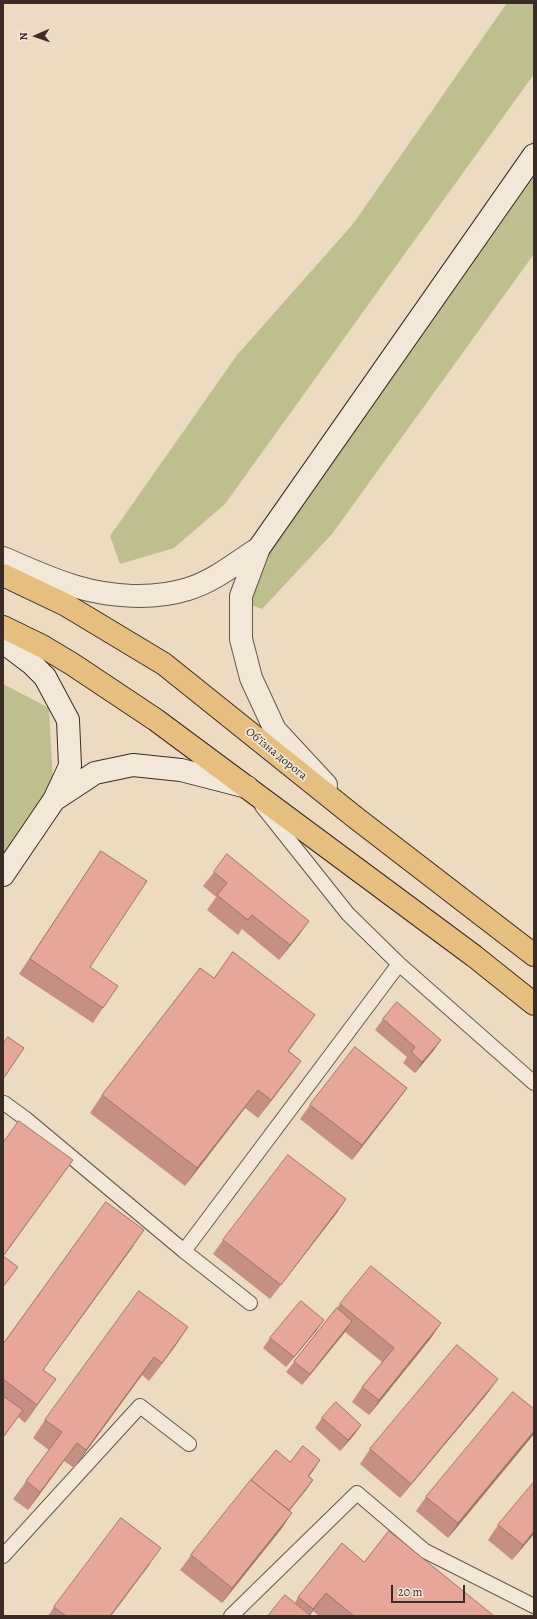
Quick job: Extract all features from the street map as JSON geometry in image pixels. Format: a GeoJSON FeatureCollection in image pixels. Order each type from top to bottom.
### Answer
{"type":"FeatureCollection","features":[{"type":"Feature","properties":{"kind":"highway","name":"Обʼїзна дорога"},"geometry":{"type":"LineString","coordinates":[[3,575],[66,605],[164,664],[356,818],[534,955]]}},
{"type":"Feature","properties":{"kind":"highway"},"geometry":{"type":"LineString","coordinates":[[3,626],[42,646],[72,664],[156,720],[474,956],[534,1004]]}},
{"type":"Feature","properties":{"kind":"main road"},"geometry":{"type":"LineString","coordinates":[[356,818],[274,730],[251,678],[241,639],[241,596],[259,548],[534,155]]}},
{"type":"Feature","properties":{"kind":"main road"},"geometry":{"type":"LineString","coordinates":[[3,558],[76,587],[105,594],[152,596],[188,589],[218,576],[259,548]]}},
{"type":"Feature","properties":{"kind":"main road"},"geometry":{"type":"LineString","coordinates":[[3,642],[32,664],[44,676],[68,720],[70,766],[54,800],[3,875]]}},
{"type":"Feature","properties":{"kind":"main road"},"geometry":{"type":"LineString","coordinates":[[54,800],[94,773],[133,765],[181,770],[247,787]]}},
{"type":"Feature","properties":{"kind":"lane"},"geometry":{"type":"LineString","coordinates":[[247,787],[348,914],[399,964],[534,1083]]}},
{"type":"Feature","properties":{"kind":"lane"},"geometry":{"type":"LineString","coordinates":[[184,1250],[399,964]]}},
{"type":"Feature","properties":{"kind":"lane"},"geometry":{"type":"LineString","coordinates":[[3,1104],[4,1103],[26,1119],[250,1303]]}},
{"type":"Feature","properties":{"kind":"lane"},"geometry":{"type":"LineString","coordinates":[[3,1556],[140,1406],[189,1444]]}},
{"type":"Feature","properties":{"kind":"lane"},"geometry":{"type":"LineString","coordinates":[[231,1616],[357,1493],[425,1551],[534,1606]]}},
{"type":"Feature","properties":{"kind":"green space"},"geometry":{"type":"Polygon","coordinates":[[[507,3],[534,3],[534,74],[225,504],[174,548],[120,564],[110,536],[237,355],[353,224],[507,3]]]}},
{"type":"Feature","properties":{"kind":"green space"},"geometry":{"type":"Polygon","coordinates":[[[534,139],[534,254],[332,534],[262,609],[235,599],[272,509],[534,139]]]}},
{"type":"Feature","properties":{"kind":"green space"},"geometry":{"type":"Polygon","coordinates":[[[3,684],[49,708],[54,800],[3,875],[3,684]]]}},
{"type":"Feature","properties":{"kind":"building"},"geometry":{"type":"Polygon","coordinates":[[[101,851],[147,881],[90,967],[118,986],[103,1008],[30,959],[101,851]]]}},
{"type":"Feature","properties":{"kind":"building"},"geometry":{"type":"Polygon","coordinates":[[[227,854],[309,921],[290,945],[252,915],[248,920],[217,895],[227,883],[214,872],[227,854]]]}},
{"type":"Feature","properties":{"kind":"building"},"geometry":{"type":"Polygon","coordinates":[[[233,952],[315,1015],[288,1051],[301,1061],[271,1100],[258,1090],[197,1168],[102,1095],[200,968],[214,978],[233,952]]]}},
{"type":"Feature","properties":{"kind":"building"},"geometry":{"type":"Polygon","coordinates":[[[397,1002],[441,1040],[422,1062],[411,1052],[415,1047],[383,1019],[397,1002]]]}},
{"type":"Feature","properties":{"kind":"building"},"geometry":{"type":"Polygon","coordinates":[[[8,1037],[24,1048],[3,1079],[3,1044],[8,1037]]]}},
{"type":"Feature","properties":{"kind":"building"},"geometry":{"type":"Polygon","coordinates":[[[355,1047],[407,1088],[362,1145],[310,1105],[355,1047]]]}},
{"type":"Feature","properties":{"kind":"building"},"geometry":{"type":"Polygon","coordinates":[[[19,1121],[73,1160],[3,1256],[3,1143],[19,1121]]]}},
{"type":"Feature","properties":{"kind":"building"},"geometry":{"type":"Polygon","coordinates":[[[288,1155],[346,1199],[281,1285],[223,1240],[288,1155]]]}},
{"type":"Feature","properties":{"kind":"building"},"geometry":{"type":"Polygon","coordinates":[[[106,1202],[144,1230],[43,1370],[56,1379],[37,1405],[3,1379],[3,1341],[4,1342],[106,1202]]]}},
{"type":"Feature","properties":{"kind":"building"},"geometry":{"type":"Polygon","coordinates":[[[3,1256],[18,1267],[3,1287],[3,1256]]]}},
{"type":"Feature","properties":{"kind":"building"},"geometry":{"type":"Polygon","coordinates":[[[371,1266],[441,1323],[379,1400],[362,1387],[394,1348],[340,1304],[371,1266]]]}},
{"type":"Feature","properties":{"kind":"building"},"geometry":{"type":"Polygon","coordinates":[[[139,1291],[188,1327],[162,1363],[154,1357],[86,1450],[77,1443],[40,1492],[26,1481],[62,1432],[45,1420],[139,1291]]]}},
{"type":"Feature","properties":{"kind":"building"},"geometry":{"type":"Polygon","coordinates":[[[301,1301],[324,1320],[294,1357],[270,1338],[301,1301]]]}},
{"type":"Feature","properties":{"kind":"building"},"geometry":{"type":"Polygon","coordinates":[[[337,1308],[352,1321],[310,1374],[294,1362],[337,1308]]]}},
{"type":"Feature","properties":{"kind":"building"},"geometry":{"type":"Polygon","coordinates":[[[457,1345],[498,1379],[411,1484],[370,1449],[457,1345]]]}},
{"type":"Feature","properties":{"kind":"building"},"geometry":{"type":"Polygon","coordinates":[[[513,1392],[534,1409],[534,1431],[458,1523],[426,1497],[513,1392]]]}},
{"type":"Feature","properties":{"kind":"building"},"geometry":{"type":"Polygon","coordinates":[[[3,1396],[23,1410],[3,1437],[3,1396]]]}},
{"type":"Feature","properties":{"kind":"building"},"geometry":{"type":"Polygon","coordinates":[[[336,1402],[361,1425],[348,1440],[322,1418],[336,1402]]]}},
{"type":"Feature","properties":{"kind":"building"},"geometry":{"type":"Polygon","coordinates":[[[303,1446],[320,1460],[308,1476],[313,1480],[289,1510],[251,1480],[276,1450],[290,1462],[303,1446]]]}},
{"type":"Feature","properties":{"kind":"building"},"geometry":{"type":"Polygon","coordinates":[[[251,1480],[292,1513],[232,1588],[191,1555],[251,1480]]]}},
{"type":"Feature","properties":{"kind":"building"},"geometry":{"type":"Polygon","coordinates":[[[534,1482],[534,1531],[523,1545],[498,1525],[534,1482]]]}},
{"type":"Feature","properties":{"kind":"building"},"geometry":{"type":"Polygon","coordinates":[[[121,1518],[161,1548],[110,1616],[66,1616],[54,1607],[121,1518]]]}},
{"type":"Feature","properties":{"kind":"building"},"geometry":{"type":"Polygon","coordinates":[[[389,1531],[494,1616],[354,1616],[326,1593],[313,1609],[298,1597],[342,1543],[364,1562],[389,1531]]]}},
{"type":"Feature","properties":{"kind":"building"},"geometry":{"type":"Polygon","coordinates":[[[285,1595],[311,1616],[268,1616],[285,1595]]]}}]}
